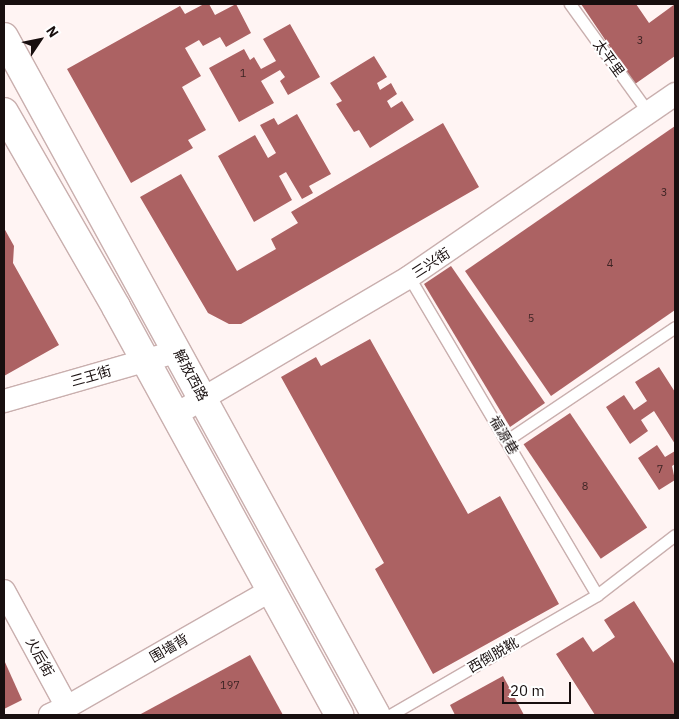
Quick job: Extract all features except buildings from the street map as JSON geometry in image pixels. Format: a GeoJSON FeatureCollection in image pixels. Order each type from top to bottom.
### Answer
{"type":"FeatureCollection","features":[{"type":"Feature","properties":{"kind":"main road","name":"解放西路"},"geometry":{"type":"LineString","coordinates":[[4,37],[178,351],[376,715]]}},
{"type":"Feature","properties":{"kind":"main road"},"geometry":{"type":"LineString","coordinates":[[4,112],[145,360],[338,715]]}},
{"type":"Feature","properties":{"kind":"street","name":"三兴街"},"geometry":{"type":"LineString","coordinates":[[175,415],[409,277],[675,94]]}},
{"type":"Feature","properties":{"kind":"street","name":"三王街"},"geometry":{"type":"LineString","coordinates":[[4,400],[178,351]]}},
{"type":"Feature","properties":{"kind":"street","name":"围墙背"},"geometry":{"type":"LineString","coordinates":[[58,711],[271,590]]}},
{"type":"Feature","properties":{"kind":"street","name":"火后街"},"geometry":{"type":"LineString","coordinates":[[4,591],[58,711]]}},
{"type":"Feature","properties":{"kind":"lane","name":"太平里"},"geometry":{"type":"LineString","coordinates":[[570,4],[648,112]]}},
{"type":"Feature","properties":{"kind":"lane","name":"福源巷"},"geometry":{"type":"LineString","coordinates":[[409,277],[598,595]]}},
{"type":"Feature","properties":{"kind":"lane"},"geometry":{"type":"LineString","coordinates":[[507,440],[675,327]]}},
{"type":"Feature","properties":{"kind":"lane","name":"西倒脱靴"},"geometry":{"type":"LineString","coordinates":[[390,715],[598,595],[675,535]]}}]}
